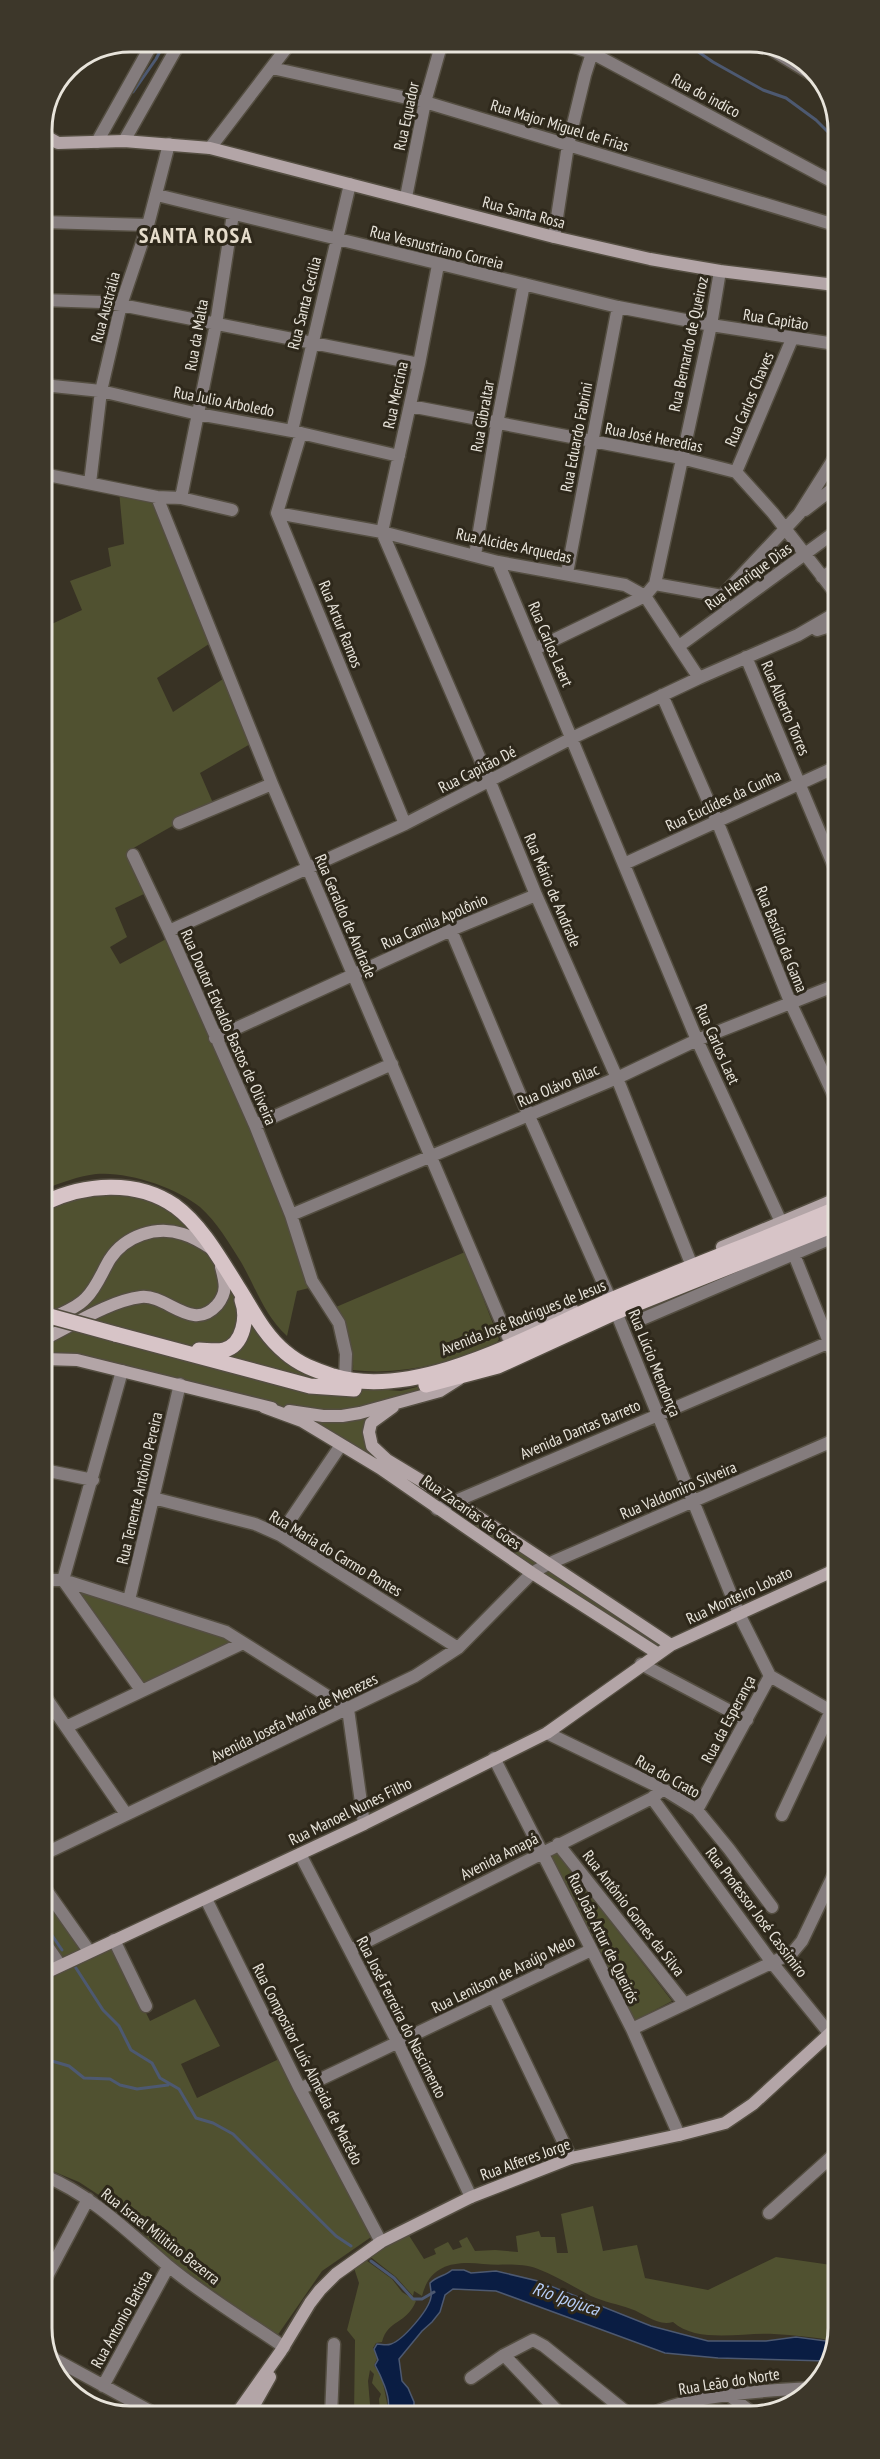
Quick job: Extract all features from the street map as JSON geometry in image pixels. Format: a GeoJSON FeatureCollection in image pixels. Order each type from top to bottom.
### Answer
{"type":"FeatureCollection","features":[{"type":"Feature","properties":{"kind":"main road","name":"Avenida José Rodrigues de Jesus"},"geometry":{"type":"LineString","coordinates":[[52,1200],[80,1190],[105,1187],[128,1188],[151,1194],[175,1207],[215,1253],[266,1333],[284,1352],[304,1367],[345,1380],[370,1382],[401,1381],[465,1363],[509,1340],[787,1238],[828,1226]]}},
{"type":"Feature","properties":{"kind":"main road","name":"Avenida José Rodrigues de Jesus"},"geometry":{"type":"LineString","coordinates":[[787,1238],[828,1214]]}},
{"type":"Feature","properties":{"kind":"main road"},"geometry":{"type":"LineString","coordinates":[[178,1350],[224,1350],[236,1342],[245,1319],[245,1308],[238,1287]]}},
{"type":"Feature","properties":{"kind":"main road","name":"Avenida José Rodrigues de Jesus"},"geometry":{"type":"LineString","coordinates":[[52,1319],[310,1386],[401,1391],[498,1365],[612,1302]]}},
{"type":"Feature","properties":{"kind":"street"},"geometry":{"type":"LineString","coordinates":[[97,142],[147,52]]}},
{"type":"Feature","properties":{"kind":"street"},"geometry":{"type":"LineString","coordinates":[[124,141],[174,52]]}},
{"type":"Feature","properties":{"kind":"street"},"geometry":{"type":"LineString","coordinates":[[210,148],[284,52]]}},
{"type":"Feature","properties":{"kind":"street","name":"Rua Equador"},"geometry":{"type":"LineString","coordinates":[[406,197],[425,102],[438,52]]}},
{"type":"Feature","properties":{"kind":"street"},"geometry":{"type":"LineString","coordinates":[[554,237],[568,145],[592,53]]}},
{"type":"Feature","properties":{"kind":"street","name":"Rua do indico"},"geometry":{"type":"LineString","coordinates":[[592,53],[828,179]]}},
{"type":"Feature","properties":{"kind":"street","name":"Rua Major Miguel de Frias"},"geometry":{"type":"LineString","coordinates":[[272,68],[425,102],[828,223]]}},
{"type":"Feature","properties":{"kind":"street"},"geometry":{"type":"LineString","coordinates":[[122,94],[144,103]]}},
{"type":"Feature","properties":{"kind":"street"},"geometry":{"type":"LineString","coordinates":[[52,140],[58,143]]}},
{"type":"Feature","properties":{"kind":"street","name":"Rua Santa Rosa"},"geometry":{"type":"LineString","coordinates":[[58,143],[124,141],[210,148],[554,237],[651,259],[720,271],[828,284]]}},
{"type":"Feature","properties":{"kind":"street"},"geometry":{"type":"LineString","coordinates":[[52,143],[58,143]]}},
{"type":"Feature","properties":{"kind":"street","name":"Rua Austrália"},"geometry":{"type":"LineString","coordinates":[[90,483],[102,391],[121,305],[157,195],[169,144]]}},
{"type":"Feature","properties":{"kind":"street","name":"Rua Santa Cecília"},"geometry":{"type":"LineString","coordinates":[[297,432],[311,343],[350,183]]}},
{"type":"Feature","properties":{"kind":"street","name":"Rua Vesnustriano Correia"},"geometry":{"type":"LineString","coordinates":[[157,195],[438,265],[618,307],[711,325]]}},
{"type":"Feature","properties":{"kind":"street","name":"Rua da Malta"},"geometry":{"type":"LineString","coordinates":[[181,498],[216,324],[233,214]]}},
{"type":"Feature","properties":{"kind":"street"},"geometry":{"type":"LineString","coordinates":[[52,222],[148,225]]}},
{"type":"Feature","properties":{"kind":"street","name":"Rua Mercina"},"geometry":{"type":"LineString","coordinates":[[382,532],[438,265]]}},
{"type":"Feature","properties":{"kind":"street","name":"Rua Bernardo de Queiroz"},"geometry":{"type":"LineString","coordinates":[[645,596],[655,584],[711,325],[720,271]]}},
{"type":"Feature","properties":{"kind":"street","name":"Rua Gibraltar"},"geometry":{"type":"LineString","coordinates":[[475,555],[524,284]]}},
{"type":"Feature","properties":{"kind":"street"},"geometry":{"type":"LineString","coordinates":[[52,300],[121,305],[419,364]]}},
{"type":"Feature","properties":{"kind":"street","name":"Rua Eduardo Fabrini"},"geometry":{"type":"LineString","coordinates":[[567,573],[618,307]]}},
{"type":"Feature","properties":{"kind":"street","name":"Rua Capitão"},"geometry":{"type":"LineString","coordinates":[[711,325],[828,344]]}},
{"type":"Feature","properties":{"kind":"street","name":"Rua Carlos Chaves"},"geometry":{"type":"LineString","coordinates":[[736,472],[792,339]]}},
{"type":"Feature","properties":{"kind":"street","name":"Rua Julio Arboledo"},"geometry":{"type":"LineString","coordinates":[[52,386],[102,391],[198,414],[297,432],[399,456]]}},
{"type":"Feature","properties":{"kind":"street","name":"Rua José Heredias"},"geometry":{"type":"LineString","coordinates":[[410,406],[681,458],[736,472]]}},
{"type":"Feature","properties":{"kind":"street"},"geometry":{"type":"LineString","coordinates":[[278,513],[297,432]]}},
{"type":"Feature","properties":{"kind":"street"},"geometry":{"type":"LineString","coordinates":[[799,514],[828,468]]}},
{"type":"Feature","properties":{"kind":"street"},"geometry":{"type":"LineString","coordinates":[[736,472],[785,528],[828,584]]}},
{"type":"Feature","properties":{"kind":"street"},"geometry":{"type":"LineString","coordinates":[[52,476],[157,496],[181,498],[232,510]]}},
{"type":"Feature","properties":{"kind":"street"},"geometry":{"type":"LineString","coordinates":[[722,596],[799,514],[828,493]]}},
{"type":"Feature","properties":{"kind":"street","name":"Rua Geraldo de Andrade"},"geometry":{"type":"LineString","coordinates":[[157,496],[272,784],[509,1340]]}},
{"type":"Feature","properties":{"kind":"street","name":"Rua Alcides Arquedas"},"geometry":{"type":"LineString","coordinates":[[278,513],[382,532],[498,562],[625,585],[645,596]]}},
{"type":"Feature","properties":{"kind":"street","name":"Rua Artur Ramos"},"geometry":{"type":"LineString","coordinates":[[278,513],[405,824]]}},
{"type":"Feature","properties":{"kind":"street","name":"Rua Mário de Andrade"},"geometry":{"type":"LineString","coordinates":[[382,532],[536,895],[617,1078],[690,1261]]}},
{"type":"Feature","properties":{"kind":"street","name":"Rua Henrique Dias"},"geometry":{"type":"LineString","coordinates":[[679,646],[828,538]]}},
{"type":"Feature","properties":{"kind":"street","name":"Rua Carlos Laert"},"geometry":{"type":"LineString","coordinates":[[498,562],[572,738]]}},
{"type":"Feature","properties":{"kind":"street"},"geometry":{"type":"LineString","coordinates":[[822,577],[828,574]]}},
{"type":"Feature","properties":{"kind":"street"},"geometry":{"type":"LineString","coordinates":[[655,584],[722,596]]}},
{"type":"Feature","properties":{"kind":"street"},"geometry":{"type":"LineString","coordinates":[[535,649],[645,596],[699,678]]}},
{"type":"Feature","properties":{"kind":"street"},"geometry":{"type":"LineString","coordinates":[[722,596],[728,611]]}},
{"type":"Feature","properties":{"kind":"street","name":"Rua Capitão Dé"},"geometry":{"type":"LineString","coordinates":[[169,931],[405,824],[572,738],[699,678],[798,635],[828,618]]}},
{"type":"Feature","properties":{"kind":"street","name":"Rua Capitão Dé"},"geometry":{"type":"LineString","coordinates":[[798,635],[828,626]]}},
{"type":"Feature","properties":{"kind":"street","name":"Rua Alberto Torres"},"geometry":{"type":"LineString","coordinates":[[747,657],[828,852]]}},
{"type":"Feature","properties":{"kind":"street","name":"Rua Basílio da Gama"},"geometry":{"type":"LineString","coordinates":[[662,695],[717,821],[790,1004],[828,1083]]}},
{"type":"Feature","properties":{"kind":"street","name":"Rua Carlos Laet"},"geometry":{"type":"LineString","coordinates":[[572,738],[697,1040],[828,1331]]}},
{"type":"Feature","properties":{"kind":"street","name":"Rua Euclídes da Cunha"},"geometry":{"type":"LineString","coordinates":[[624,864],[828,770]]}},
{"type":"Feature","properties":{"kind":"street"},"geometry":{"type":"LineString","coordinates":[[179,823],[272,784]]}},
{"type":"Feature","properties":{"kind":"street","name":"Rua Doutor Edvaldo Bastos de Oliveira"},"geometry":{"type":"LineString","coordinates":[[133,855],[255,1125],[291,1215],[312,1281],[339,1323],[346,1354],[345,1380]]}},
{"type":"Feature","properties":{"kind":"street","name":"Rua Camila Apolônio"},"geometry":{"type":"LineString","coordinates":[[215,1038],[451,930],[536,895]]}},
{"type":"Feature","properties":{"kind":"street","name":"Rua Lúcio Mendonça"},"geometry":{"type":"LineString","coordinates":[[451,930],[529,1116],[612,1302],[740,1614],[770,1676]]}},
{"type":"Feature","properties":{"kind":"street","name":"Rua Olávo Bilac"},"geometry":{"type":"LineString","coordinates":[[291,1215],[529,1116],[697,1040],[828,988]]}},
{"type":"Feature","properties":{"kind":"street"},"geometry":{"type":"LineString","coordinates":[[255,1125],[392,1064]]}},
{"type":"Feature","properties":{"kind":"street","name":"Avenida José Rodrigues de Jesus"},"geometry":{"type":"LineString","coordinates":[[635,1322],[787,1238],[828,1205]]}},
{"type":"Feature","properties":{"kind":"street"},"geometry":{"type":"LineString","coordinates":[[52,1315],[72,1308],[86,1299],[111,1258],[123,1244],[138,1235],[161,1231],[182,1233],[215,1253],[225,1287],[224,1296],[211,1311],[200,1316],[173,1309],[144,1297],[119,1303],[52,1335]]}},
{"type":"Feature","properties":{"kind":"street"},"geometry":{"type":"LineString","coordinates":[[787,1238],[828,1236]]}},
{"type":"Feature","properties":{"kind":"street","name":"Avenida José Rodrigues de Jesus"},"geometry":{"type":"LineString","coordinates":[[612,1302],[690,1261],[787,1238]]}},
{"type":"Feature","properties":{"kind":"street","name":"Avenida Dantas Barreto"},"geometry":{"type":"LineString","coordinates":[[437,1509],[453,1500],[828,1342]]}},
{"type":"Feature","properties":{"kind":"street"},"geometry":{"type":"LineString","coordinates":[[52,1359],[76,1360],[180,1384],[264,1407],[323,1416],[360,1413],[440,1390],[468,1374]]}},
{"type":"Feature","properties":{"kind":"street"},"geometry":{"type":"LineString","coordinates":[[63,1580],[122,1371]]}},
{"type":"Feature","properties":{"kind":"street","name":"Rua Tenente Antônio Pereira"},"geometry":{"type":"LineString","coordinates":[[129,1600],[180,1384]]}},
{"type":"Feature","properties":{"kind":"street","name":"Rua Zacarias de Goes"},"geometry":{"type":"LineString","coordinates":[[410,1398],[371,1423],[369,1432],[372,1446],[387,1460],[453,1500],[671,1645]]}},
{"type":"Feature","properties":{"kind":"street","name":"Rua Zacarias de Goes"},"geometry":{"type":"LineString","coordinates":[[264,1407],[302,1421],[380,1468],[532,1573],[657,1653]]}},
{"type":"Feature","properties":{"kind":"street","name":"Rua Valdomiro Silveira"},"geometry":{"type":"LineString","coordinates":[[532,1573],[548,1564],[828,1443]]}},
{"type":"Feature","properties":{"kind":"street"},"geometry":{"type":"LineString","coordinates":[[280,1535],[341,1445]]}},
{"type":"Feature","properties":{"kind":"street"},"geometry":{"type":"LineString","coordinates":[[52,1472],[93,1480]]}},
{"type":"Feature","properties":{"kind":"street","name":"Rua Maria do Carmo Pontes"},"geometry":{"type":"LineString","coordinates":[[153,1498],[255,1524],[280,1535],[458,1648]]}},
{"type":"Feature","properties":{"kind":"street","name":"Avenida Josefa Maria de Menezes"},"geometry":{"type":"LineString","coordinates":[[52,1850],[415,1676],[458,1648],[532,1573]]}},
{"type":"Feature","properties":{"kind":"street","name":"Rua Monteiro Lobato"},"geometry":{"type":"LineString","coordinates":[[657,1653],[828,1576]]}},
{"type":"Feature","properties":{"kind":"street"},"geometry":{"type":"LineString","coordinates":[[52,1580],[63,1580],[226,1632],[348,1709],[364,1824]]}},
{"type":"Feature","properties":{"kind":"street"},"geometry":{"type":"LineString","coordinates":[[63,1580],[141,1690]]}},
{"type":"Feature","properties":{"kind":"street"},"geometry":{"type":"LineString","coordinates":[[66,1728],[243,1643]]}},
{"type":"Feature","properties":{"kind":"street","name":"Rua Manoel Nunes Filho"},"geometry":{"type":"LineString","coordinates":[[52,1969],[364,1824],[547,1733],[657,1653]]}},
{"type":"Feature","properties":{"kind":"street"},"geometry":{"type":"LineString","coordinates":[[642,1664],[747,1720]]}},
{"type":"Feature","properties":{"kind":"street"},"geometry":{"type":"LineString","coordinates":[[770,1676],[828,1709]]}},
{"type":"Feature","properties":{"kind":"street","name":"Rua da Esperança"},"geometry":{"type":"LineString","coordinates":[[697,1810],[770,1676]]}},
{"type":"Feature","properties":{"kind":"street"},"geometry":{"type":"LineString","coordinates":[[52,1707],[126,1814]]}},
{"type":"Feature","properties":{"kind":"street"},"geometry":{"type":"LineString","coordinates":[[782,1815],[828,1724]]}},
{"type":"Feature","properties":{"kind":"street","name":"Rua do Crato"},"geometry":{"type":"LineString","coordinates":[[547,1733],[663,1790],[697,1810],[772,1907]]}},
{"type":"Feature","properties":{"kind":"street","name":"Rua João Artur de Queirós"},"geometry":{"type":"LineString","coordinates":[[494,1758],[544,1852],[632,2029],[679,2135]]}},
{"type":"Feature","properties":{"kind":"street","name":"Avenida Amapá"},"geometry":{"type":"LineString","coordinates":[[350,1950],[652,1798],[663,1790]]}},
{"type":"Feature","properties":{"kind":"street","name":"Rua Professor José Cassimiro"},"geometry":{"type":"LineString","coordinates":[[652,1798],[773,1964],[828,2027]]}},
{"type":"Feature","properties":{"kind":"street","name":"Rua Antônio Gomes da Silva"},"geometry":{"type":"LineString","coordinates":[[558,1844],[684,2003]]}},
{"type":"Feature","properties":{"kind":"street","name":"Rua José Ferreira do Nascimento"},"geometry":{"type":"LineString","coordinates":[[300,1854],[398,2043],[471,2197]]}},
{"type":"Feature","properties":{"kind":"street"},"geometry":{"type":"LineString","coordinates":[[632,2029],[792,1953],[798,1947],[828,1890]]}},
{"type":"Feature","properties":{"kind":"street"},"geometry":{"type":"LineString","coordinates":[[52,1897],[89,1951]]}},
{"type":"Feature","properties":{"kind":"street","name":"Rua Compositor Luís Almeida de Macêdo"},"geometry":{"type":"LineString","coordinates":[[206,1899],[300,2089],[381,2242]]}},
{"type":"Feature","properties":{"kind":"street"},"geometry":{"type":"LineString","coordinates":[[114,1940],[146,2006]]}},
{"type":"Feature","properties":{"kind":"street","name":"Rua Lenilson de Araújo Melo"},"geometry":{"type":"LineString","coordinates":[[300,2089],[591,1950]]}},
{"type":"Feature","properties":{"kind":"street"},"geometry":{"type":"LineString","coordinates":[[52,1953],[60,1965]]}},
{"type":"Feature","properties":{"kind":"street"},"geometry":{"type":"LineString","coordinates":[[494,1997],[571,2158]]}},
{"type":"Feature","properties":{"kind":"street","name":"Rua Alferes Jorge"},"geometry":{"type":"LineString","coordinates":[[282,2349],[320,2289],[336,2274],[381,2242],[471,2197],[571,2158],[725,2123],[741,2114],[828,2041]]}},
{"type":"Feature","properties":{"kind":"street"},"geometry":{"type":"LineString","coordinates":[[770,2213],[828,2160]]}},
{"type":"Feature","properties":{"kind":"street","name":"Rua Israel Militino Bezerra"},"geometry":{"type":"LineString","coordinates":[[52,2179],[88,2199],[121,2224],[168,2267],[282,2349]]}},
{"type":"Feature","properties":{"kind":"street"},"geometry":{"type":"LineString","coordinates":[[52,2267],[88,2199]]}},
{"type":"Feature","properties":{"kind":"street","name":"Rua Antonio Batista"},"geometry":{"type":"LineString","coordinates":[[103,2386],[168,2267]]}},
{"type":"Feature","properties":{"kind":"street"},"geometry":{"type":"LineString","coordinates":[[471,2378],[504,2355],[533,2340],[544,2346],[619,2406]]}},
{"type":"Feature","properties":{"kind":"street"},"geometry":{"type":"LineString","coordinates":[[331,2406],[334,2344]]}},
{"type":"Feature","properties":{"kind":"street"},"geometry":{"type":"LineString","coordinates":[[254,2406],[273,2373],[282,2349]]}},
{"type":"Feature","properties":{"kind":"street"},"geometry":{"type":"LineString","coordinates":[[242,2406],[282,2349]]}},
{"type":"Feature","properties":{"kind":"street"},"geometry":{"type":"LineString","coordinates":[[504,2355],[552,2406]]}},
{"type":"Feature","properties":{"kind":"street"},"geometry":{"type":"LineString","coordinates":[[60,2362],[140,2406]]}},
{"type":"Feature","properties":{"kind":"street","name":"Rua Leão do Norte"},"geometry":{"type":"LineString","coordinates":[[676,2406],[686,2402],[730,2396],[798,2389]]}},
{"type":"Feature","properties":{"kind":"street"},"geometry":{"type":"LineString","coordinates":[[730,2396],[743,2406]]}},
{"type":"Feature","properties":{"kind":"green space"},"geometry":{"type":"Polygon","coordinates":[[[119,491],[155,498],[212,642],[157,678],[173,712],[226,677],[252,743],[200,773],[213,803],[130,850],[148,892],[115,908],[127,937],[110,947],[120,964],[168,938],[252,1126],[313,1287],[297,1291],[287,1336],[266,1310],[241,1262],[222,1233],[212,1219],[190,1200],[165,1187],[122,1175],[96,1174],[52,1187],[52,624],[82,610],[70,581],[111,566],[108,548],[124,544],[119,491]]]}},
{"type":"Feature","properties":{"kind":"green space"},"geometry":{"type":"Polygon","coordinates":[[[105,1187],[175,1207],[304,1367],[379,1382],[388,1390],[401,1391],[468,1374],[405,1402],[383,1419],[374,1429],[377,1450],[671,1644],[657,1653],[380,1468],[264,1407],[52,1361],[52,1340],[79,1323],[52,1317],[52,1201],[105,1187]]]}},
{"type":"Feature","properties":{"kind":"green space"},"geometry":{"type":"Polygon","coordinates":[[[465,1252],[499,1339],[495,1346],[425,1366],[389,1371],[353,1370],[349,1338],[336,1307],[465,1252]]]}},
{"type":"Feature","properties":{"kind":"green space"},"geometry":{"type":"Polygon","coordinates":[[[69,1585],[193,1622],[236,1642],[143,1685],[69,1585]]]}},
{"type":"Feature","properties":{"kind":"green space"},"geometry":{"type":"Polygon","coordinates":[[[556,1851],[672,2001],[634,2021],[551,1855],[556,1851]]]}},
{"type":"Feature","properties":{"kind":"green space"},"geometry":{"type":"Polygon","coordinates":[[[52,1904],[83,1949],[61,1959],[52,1946],[52,1904]]]}},
{"type":"Feature","properties":{"kind":"green space"},"geometry":{"type":"Polygon","coordinates":[[[112,1944],[150,2021],[195,1999],[220,2046],[181,2064],[197,2098],[279,2059],[374,2235],[322,2271],[277,2336],[172,2261],[111,2203],[79,2182],[52,2171],[52,1974],[112,1944]]]}},
{"type":"Feature","properties":{"kind":"green space"},"geometry":{"type":"Polygon","coordinates":[[[593,2206],[603,2251],[637,2245],[645,2278],[708,2290],[776,2257],[828,2265],[827,2340],[782,2334],[722,2336],[695,2333],[673,2322],[662,2323],[631,2309],[596,2298],[545,2272],[524,2266],[454,2264],[437,2271],[431,2277],[422,2296],[414,2291],[413,2296],[396,2277],[368,2255],[408,2234],[424,2259],[436,2254],[434,2249],[448,2242],[453,2250],[462,2247],[459,2241],[467,2237],[475,2251],[518,2252],[516,2236],[539,2231],[541,2237],[555,2237],[557,2253],[568,2253],[561,2214],[593,2206]]]}},
{"type":"Feature","properties":{"kind":"green space"},"geometry":{"type":"Polygon","coordinates":[[[363,2258],[392,2279],[402,2292],[416,2301],[407,2314],[388,2329],[382,2342],[376,2343],[373,2348],[377,2359],[374,2365],[382,2378],[387,2406],[380,2406],[381,2394],[372,2383],[374,2374],[370,2370],[368,2381],[370,2406],[354,2406],[355,2340],[347,2330],[359,2283],[353,2265],[363,2258]]]}},
{"type":"Feature","properties":{"kind":"water","name":"Rio Ipojuca"},"geometry":{"type":"Polygon","coordinates":[[[452,2270],[464,2270],[471,2273],[496,2271],[538,2281],[651,2326],[708,2341],[766,2341],[796,2337],[826,2341],[826,2344],[821,2361],[718,2358],[665,2353],[496,2291],[453,2289],[445,2295],[440,2312],[399,2359],[402,2381],[408,2388],[414,2406],[388,2406],[385,2386],[375,2365],[378,2360],[374,2349],[377,2344],[391,2344],[408,2331],[421,2317],[429,2303],[430,2283],[452,2270]]]}},
{"type":"Feature","properties":{"kind":"waterway"},"geometry":{"type":"LineString","coordinates":[[133,92],[160,52]]}},
{"type":"Feature","properties":{"kind":"waterway"},"geometry":{"type":"LineString","coordinates":[[700,53],[763,90],[786,98],[828,132]]}},
{"type":"Feature","properties":{"kind":"waterway"},"geometry":{"type":"LineString","coordinates":[[52,1935],[62,1950]]}},
{"type":"Feature","properties":{"kind":"waterway"},"geometry":{"type":"LineString","coordinates":[[74,1965],[103,2010],[119,2026],[131,2050],[152,2063],[160,2078],[179,2089],[196,2118],[213,2123],[233,2134],[336,2236],[351,2246]]}},
{"type":"Feature","properties":{"kind":"waterway"},"geometry":{"type":"LineString","coordinates":[[52,2061],[69,2066],[84,2078],[110,2079],[120,2085],[137,2089],[168,2085]]}},
{"type":"Feature","properties":{"kind":"waterway"},"geometry":{"type":"LineString","coordinates":[[371,2261],[394,2278],[413,2299],[422,2299],[434,2292]]}},
{"type":"Feature","properties":{"kind":"district","name":"SANTA ROSA"},"geometry":{"type":"Point","coordinates":[196,235]}}]}
